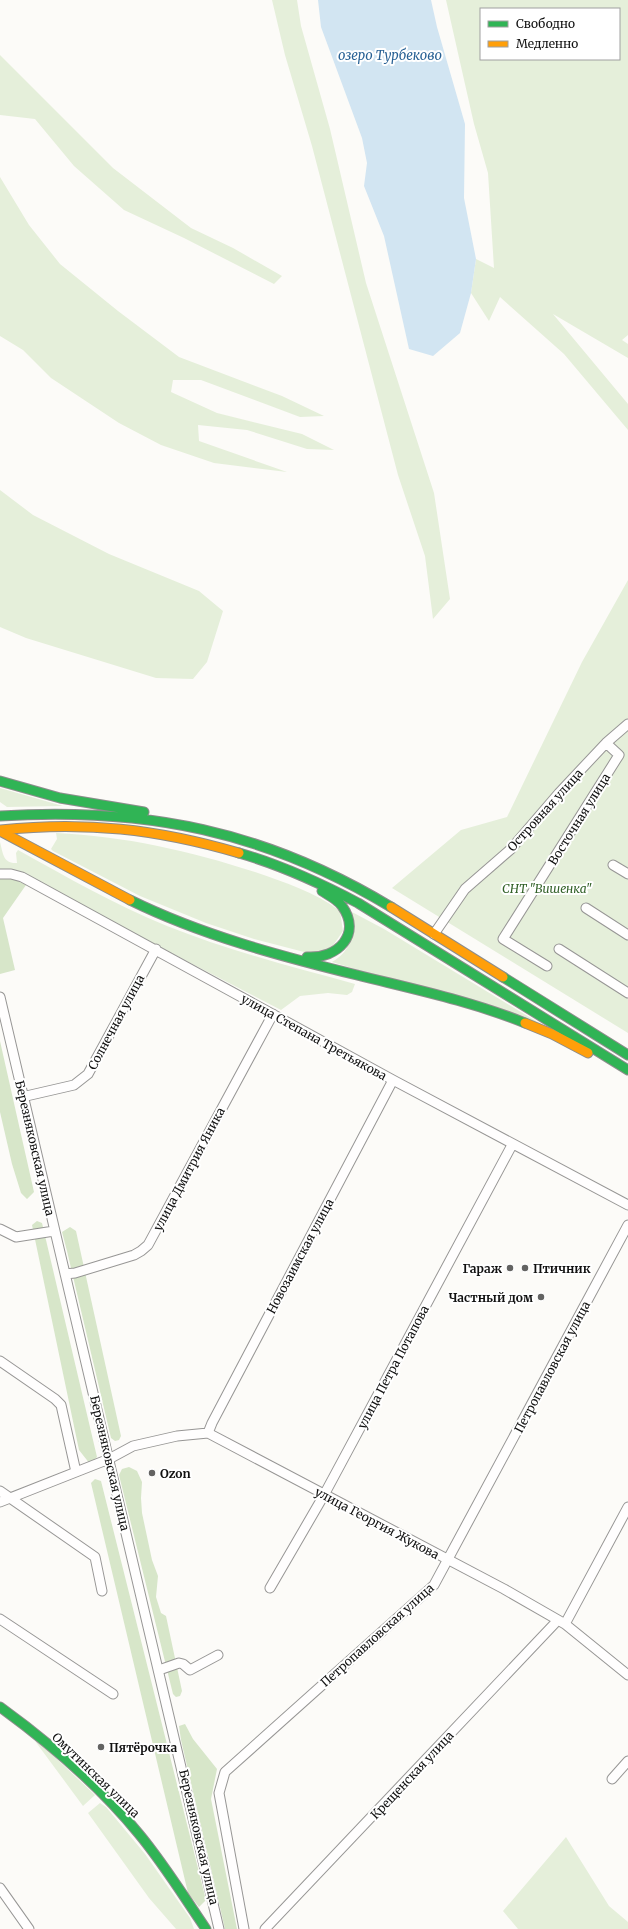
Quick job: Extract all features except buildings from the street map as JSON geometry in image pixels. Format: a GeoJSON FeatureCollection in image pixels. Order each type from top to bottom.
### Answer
{"type":"FeatureCollection","features":[{"type":"Feature","properties":{"kind":"main road"},"geometry":{"type":"LineString","coordinates":[[0,781],[60,798],[171,816],[206,824],[240,834],[300,860],[367,893],[628,1054]]}},
{"type":"Feature","properties":{"kind":"main road"},"geometry":{"type":"LineString","coordinates":[[0,816],[63,812],[146,818],[229,836],[300,860]]}},
{"type":"Feature","properties":{"kind":"main road"},"geometry":{"type":"LineString","coordinates":[[0,830],[64,826],[140,831],[180,838],[238,853],[278,866],[323,885],[389,921],[628,1070]]}},
{"type":"Feature","properties":{"kind":"main road"},"geometry":{"type":"LineString","coordinates":[[0,830],[31,848],[141,905],[227,938],[307,963],[448,998],[504,1016],[576,1046],[628,1077]]}},
{"type":"Feature","properties":{"kind":"main road"},"geometry":{"type":"LineString","coordinates":[[140,831],[248,862],[292,878],[334,899],[343,907],[348,921],[348,935],[343,946],[334,954],[320,958],[312,958],[227,938]]}},
{"type":"Feature","properties":{"kind":"main road","name":"Омутинская улица"},"geometry":{"type":"LineString","coordinates":[[0,1706],[31,1729],[109,1801],[139,1835],[207,1929]]}},
{"type":"Feature","properties":{"kind":"street","name":"Островная улица"},"geometry":{"type":"LineString","coordinates":[[434,934],[465,889],[512,849],[559,793],[606,743],[628,724]]}},
{"type":"Feature","properties":{"kind":"street","name":"Восточная улица"},"geometry":{"type":"LineString","coordinates":[[547,966],[503,939],[619,755],[606,743]]}},
{"type":"Feature","properties":{"kind":"street"},"geometry":{"type":"LineString","coordinates":[[613,865],[628,874]]}},
{"type":"Feature","properties":{"kind":"street","name":"улица Степана Третьякова"},"geometry":{"type":"LineString","coordinates":[[0,874],[11,874],[22,877],[512,1145],[628,1205]]}},
{"type":"Feature","properties":{"kind":"street"},"geometry":{"type":"LineString","coordinates":[[586,908],[628,935]]}},
{"type":"Feature","properties":{"kind":"street","name":"Солнечная улица"},"geometry":{"type":"LineString","coordinates":[[22,1097],[74,1085],[88,1074],[156,949]]}},
{"type":"Feature","properties":{"kind":"street"},"geometry":{"type":"LineString","coordinates":[[559,949],[628,992]]}},
{"type":"Feature","properties":{"kind":"street","name":"Березняковская улица"},"geometry":{"type":"LineString","coordinates":[[0,997],[22,1097],[160,1670],[219,1924]]}},
{"type":"Feature","properties":{"kind":"street","name":"улица Дмитрия Яника"},"geometry":{"type":"LineString","coordinates":[[65,1274],[75,1273],[126,1257],[141,1251],[148,1245],[273,1014]]}},
{"type":"Feature","properties":{"kind":"street","name":"Новозаимская улица"},"geometry":{"type":"LineString","coordinates":[[208,1433],[393,1080]]}},
{"type":"Feature","properties":{"kind":"street","name":"улица Петра Потапова"},"geometry":{"type":"LineString","coordinates":[[270,1588],[324,1495],[512,1145]]}},
{"type":"Feature","properties":{"kind":"street","name":"Петропавловская улица"},"geometry":{"type":"LineString","coordinates":[[244,1929],[219,1793],[225,1772],[434,1585],[628,1226]]}},
{"type":"Feature","properties":{"kind":"street"},"geometry":{"type":"LineString","coordinates":[[0,1229],[16,1237],[54,1231]]}},
{"type":"Feature","properties":{"kind":"street"},"geometry":{"type":"LineString","coordinates":[[0,1361],[55,1399],[61,1405],[76,1472]]}},
{"type":"Feature","properties":{"kind":"street"},"geometry":{"type":"LineString","coordinates":[[0,1502],[109,1459],[125,1449],[145,1442],[189,1434],[208,1433]]}},
{"type":"Feature","properties":{"kind":"street","name":"улица Георгия Жукова"},"geometry":{"type":"LineString","coordinates":[[208,1433],[504,1589],[562,1622],[628,1676]]}},
{"type":"Feature","properties":{"kind":"street"},"geometry":{"type":"LineString","coordinates":[[0,1491],[95,1557],[102,1591]]}},
{"type":"Feature","properties":{"kind":"street","name":"Крещенская улица"},"geometry":{"type":"LineString","coordinates":[[265,1929],[562,1622],[628,1507]]}},
{"type":"Feature","properties":{"kind":"street"},"geometry":{"type":"LineString","coordinates":[[0,1619],[113,1694]]}},
{"type":"Feature","properties":{"kind":"street"},"geometry":{"type":"LineString","coordinates":[[160,1670],[179,1663],[183,1664],[190,1670],[218,1655]]}},
{"type":"Feature","properties":{"kind":"street"},"geometry":{"type":"LineString","coordinates":[[612,1779],[628,1761]]}},
{"type":"Feature","properties":{"kind":"street"},"geometry":{"type":"LineString","coordinates":[[0,1888],[29,1929]]}},
{"type":"Feature","properties":{"kind":"street"},"geometry":{"type":"LineString","coordinates":[[207,1929],[219,1924]]}},
{"type":"Feature","properties":{"kind":"green space"},"geometry":{"type":"Polygon","coordinates":[[[272,0],[297,0],[301,26],[330,129],[366,283],[434,493],[450,599],[433,619],[425,556],[398,475],[312,146],[285,55],[272,0]]]}},
{"type":"Feature","properties":{"kind":"green space"},"geometry":{"type":"Polygon","coordinates":[[[446,0],[628,0],[628,335],[622,340],[628,344],[628,358],[553,314],[628,404],[628,430],[564,354],[500,297],[489,321],[471,293],[476,259],[494,268],[488,173],[474,124],[446,0]]]}},
{"type":"Feature","properties":{"kind":"green space"},"geometry":{"type":"Polygon","coordinates":[[[0,55],[113,168],[191,228],[233,248],[282,276],[274,284],[184,238],[124,210],[74,166],[35,119],[0,115],[0,55]]]}},
{"type":"Feature","properties":{"kind":"green space"},"geometry":{"type":"Polygon","coordinates":[[[0,177],[29,225],[60,264],[118,311],[179,357],[282,396],[324,416],[300,417],[201,380],[173,380],[171,392],[217,413],[302,434],[334,450],[307,449],[247,430],[198,425],[199,441],[287,472],[214,463],[161,445],[119,423],[51,378],[23,350],[0,336],[0,177]]]}},
{"type":"Feature","properties":{"kind":"green space"},"geometry":{"type":"Polygon","coordinates":[[[0,490],[33,515],[109,554],[199,591],[223,611],[207,662],[193,679],[156,678],[26,638],[0,627],[0,490]]]}},
{"type":"Feature","properties":{"kind":"green space","name":"СНТ \"Вишенка\""},"geometry":{"type":"Polygon","coordinates":[[[628,580],[628,1033],[392,888],[461,830],[507,817],[582,662],[628,580]]]}},
{"type":"Feature","properties":{"kind":"green space"},"geometry":{"type":"Polygon","coordinates":[[[0,788],[63,806],[7,807],[0,802],[0,788]]]}},
{"type":"Feature","properties":{"kind":"green space"},"geometry":{"type":"Polygon","coordinates":[[[56,833],[107,837],[132,841],[206,857],[255,872],[299,888],[330,904],[340,911],[343,931],[330,950],[308,953],[254,939],[206,923],[140,896],[53,851],[51,849],[57,839],[56,833]]]}},
{"type":"Feature","properties":{"kind":"green space"},"geometry":{"type":"Polygon","coordinates":[[[0,842],[4,857],[9,862],[17,863],[16,853],[18,850],[91,890],[148,918],[190,935],[236,950],[284,965],[355,984],[352,992],[347,995],[328,993],[300,996],[281,1010],[96,914],[0,870],[0,842]]]}},
{"type":"Feature","properties":{"kind":"green space"},"geometry":{"type":"Polygon","coordinates":[[[10,877],[26,885],[3,918],[15,970],[0,974],[0,878],[10,877]]]}},
{"type":"Feature","properties":{"kind":"green space"},"geometry":{"type":"Polygon","coordinates":[[[352,912],[384,929],[544,1026],[332,962],[344,952],[350,941],[352,912]]]}},
{"type":"Feature","properties":{"kind":"green space"},"geometry":{"type":"Polygon","coordinates":[[[0,1041],[34,1192],[27,1199],[21,1193],[12,1164],[0,1112],[0,1041]]]}},
{"type":"Feature","properties":{"kind":"green space"},"geometry":{"type":"Polygon","coordinates":[[[37,1221],[42,1223],[97,1457],[90,1464],[79,1450],[32,1225],[37,1221]]]}},
{"type":"Feature","properties":{"kind":"green space"},"geometry":{"type":"Polygon","coordinates":[[[70,1227],[76,1231],[121,1436],[119,1440],[115,1441],[111,1438],[62,1232],[70,1227]]]}},
{"type":"Feature","properties":{"kind":"green space"},"geometry":{"type":"Polygon","coordinates":[[[129,1467],[137,1471],[142,1482],[142,1513],[152,1560],[158,1576],[156,1597],[161,1613],[166,1616],[182,1691],[180,1696],[176,1697],[173,1694],[119,1475],[122,1469],[129,1467]]]}},
{"type":"Feature","properties":{"kind":"green space"},"geometry":{"type":"Polygon","coordinates":[[[95,1479],[101,1481],[206,1900],[199,1907],[188,1893],[91,1483],[95,1479]]]}},
{"type":"Feature","properties":{"kind":"green space"},"geometry":{"type":"Polygon","coordinates":[[[185,1724],[193,1739],[217,1769],[211,1799],[237,1929],[225,1929],[181,1740],[179,1726],[185,1724]]]}},
{"type":"Feature","properties":{"kind":"green space"},"geometry":{"type":"Polygon","coordinates":[[[35,1741],[42,1745],[95,1795],[83,1806],[35,1741]]]}},
{"type":"Feature","properties":{"kind":"green space"},"geometry":{"type":"Polygon","coordinates":[[[100,1803],[106,1807],[145,1854],[190,1918],[194,1929],[176,1929],[149,1898],[88,1813],[100,1803]]]}},
{"type":"Feature","properties":{"kind":"green space"},"geometry":{"type":"Polygon","coordinates":[[[566,1837],[609,1906],[628,1922],[628,1929],[518,1929],[503,1911],[566,1837]]]}},
{"type":"Feature","properties":{"kind":"water","name":"озеро Турбеково"},"geometry":{"type":"Polygon","coordinates":[[[318,0],[431,0],[437,27],[465,124],[464,198],[476,259],[471,293],[460,333],[433,356],[409,349],[384,236],[364,186],[367,163],[362,138],[321,27],[318,0]]]}},
{"type":"Feature","properties":{"kind":"traffic: fast"},"geometry":{"type":"LineString","coordinates":[[0,781],[60,798],[144,812]]}},
{"type":"Feature","properties":{"kind":"traffic: fast"},"geometry":{"type":"LineString","coordinates":[[0,816],[54,814],[105,816],[155,821],[203,830],[250,842],[297,859],[344,881],[391,907]]}},
{"type":"Feature","properties":{"kind":"traffic: fast"},"geometry":{"type":"LineString","coordinates":[[239,853],[300,875],[358,903],[628,1070]]}},
{"type":"Feature","properties":{"kind":"traffic: fast"},"geometry":{"type":"LineString","coordinates":[[307,957],[318,957],[328,954],[344,943],[348,935],[348,916],[342,906],[335,899],[322,891]]}},
{"type":"Feature","properties":{"kind":"traffic: fast"},"geometry":{"type":"LineString","coordinates":[[130,900],[185,924],[241,944],[463,1002],[525,1023]]}},
{"type":"Feature","properties":{"kind":"traffic: fast"},"geometry":{"type":"LineString","coordinates":[[503,977],[628,1055]]}},
{"type":"Feature","properties":{"kind":"traffic: fast"},"geometry":{"type":"LineString","coordinates":[[0,1707],[74,1766],[124,1816],[148,1845],[206,1929]]}},
{"type":"Feature","properties":{"kind":"traffic: slow"},"geometry":{"type":"LineString","coordinates":[[0,830],[62,826],[121,829],[179,838],[239,853]]}},
{"type":"Feature","properties":{"kind":"traffic: slow"},"geometry":{"type":"LineString","coordinates":[[0,831],[130,900]]}},
{"type":"Feature","properties":{"kind":"traffic: slow"},"geometry":{"type":"LineString","coordinates":[[391,907],[503,977]]}},
{"type":"Feature","properties":{"kind":"traffic: slow"},"geometry":{"type":"LineString","coordinates":[[525,1023],[552,1034],[588,1053]]}},
{"type":"Feature","properties":{"kind":"place","name":"Гараж"},"geometry":{"type":"Point","coordinates":[510,1268]}},
{"type":"Feature","properties":{"kind":"place","name":"Птичник"},"geometry":{"type":"Point","coordinates":[525,1268]}},
{"type":"Feature","properties":{"kind":"place","name":"Частный дом"},"geometry":{"type":"Point","coordinates":[541,1297]}},
{"type":"Feature","properties":{"kind":"place","name":"Ozon"},"geometry":{"type":"Point","coordinates":[152,1473]}},
{"type":"Feature","properties":{"kind":"place","name":"Пятёрочка"},"geometry":{"type":"Point","coordinates":[101,1747]}}]}
